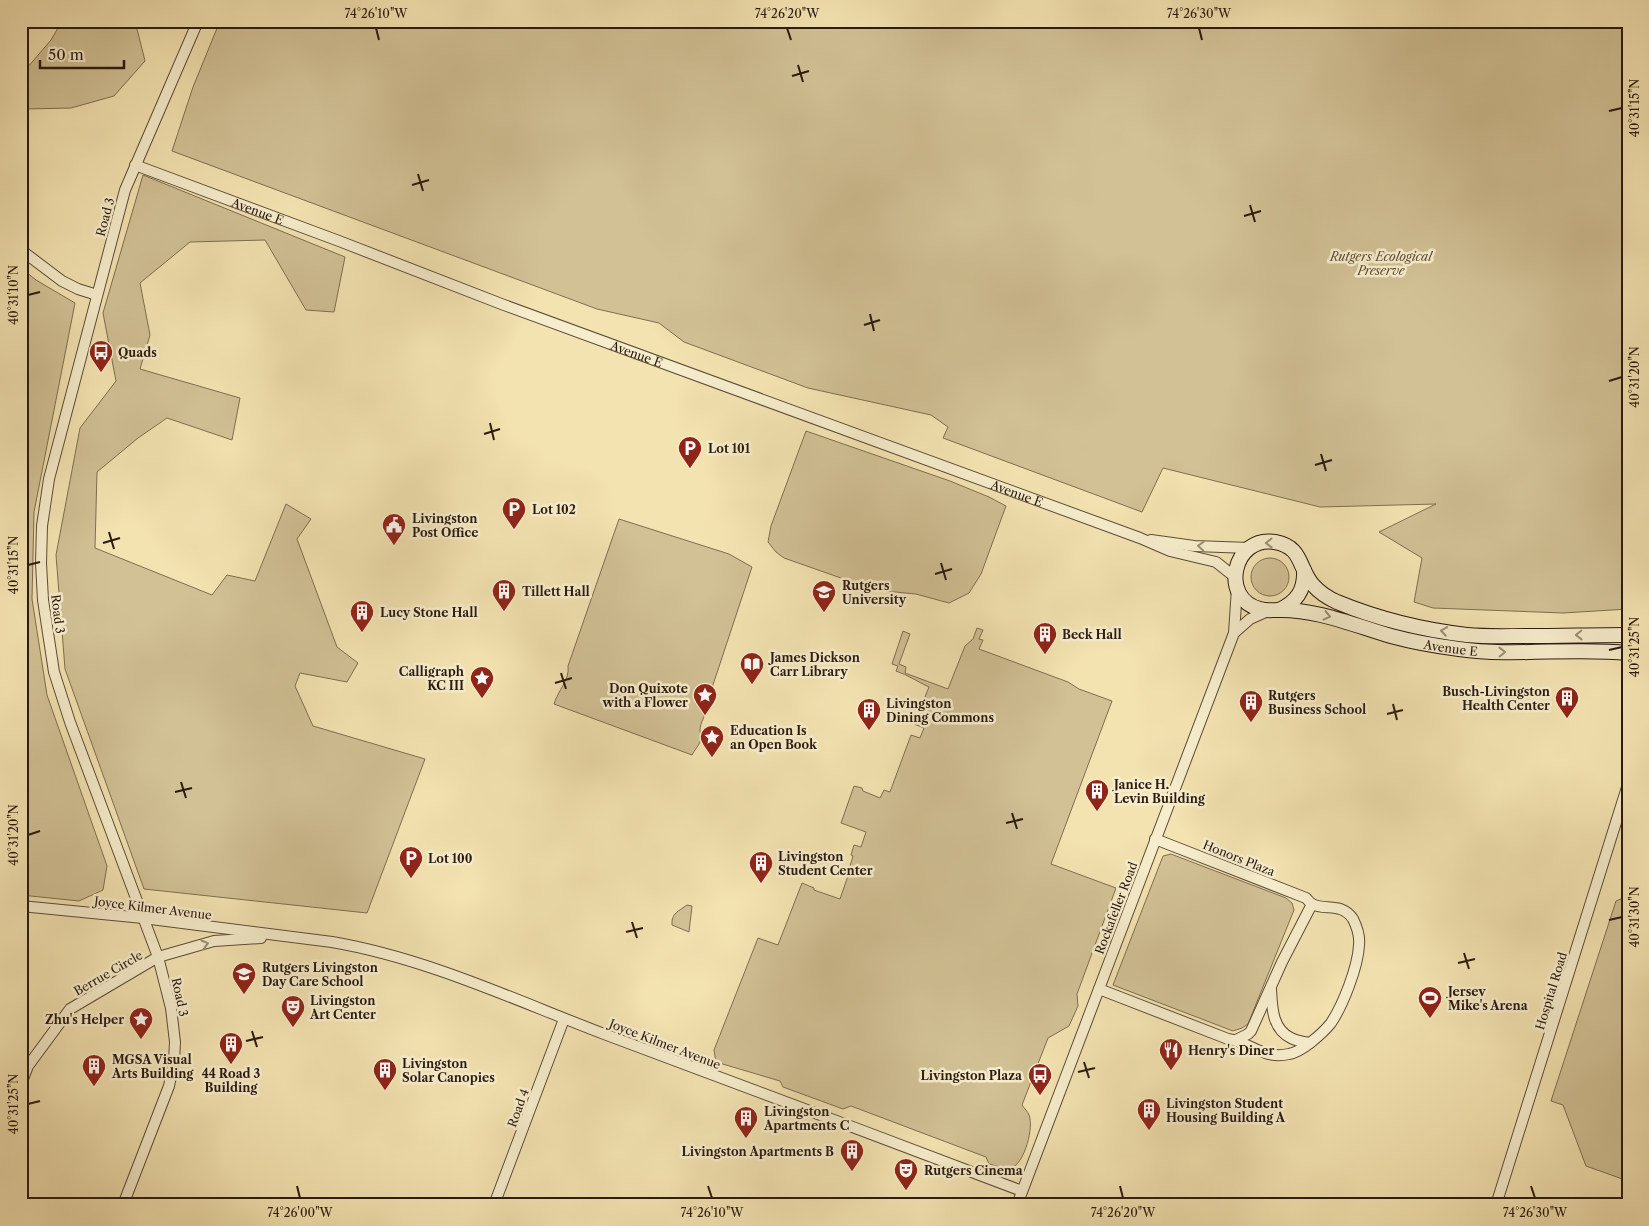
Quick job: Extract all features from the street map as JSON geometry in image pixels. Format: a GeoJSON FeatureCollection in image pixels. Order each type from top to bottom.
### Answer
{"type":"FeatureCollection","features":[{"type":"Feature","properties":{"kind":"street","name":"Road 3"},"geometry":{"type":"LineString","coordinates":[[123,1205],[168,1088],[174,1061],[175,1042],[171,1008],[158,958],[70,722],[54,672],[43,600],[41,564],[42,526],[49,479],[125,190],[198,21]]}},
{"type":"Feature","properties":{"kind":"street","name":"Avenue E"},"geometry":{"type":"LineString","coordinates":[[135,165],[348,244],[512,308],[1140,538],[1170,551],[1216,562],[1236,582],[1242,597],[1258,609],[1325,616],[1391,636],[1461,650],[1490,653],[1628,653]]}},
{"type":"Feature","properties":{"kind":"street"},"geometry":{"type":"LineString","coordinates":[[21,250],[62,282],[97,295]]}},
{"type":"Feature","properties":{"kind":"street","name":"Avenue E"},"geometry":{"type":"LineString","coordinates":[[1140,538],[1194,546],[1250,548],[1261,543],[1283,544],[1293,550],[1300,559],[1312,584],[1325,596],[1339,603],[1397,622],[1430,629],[1468,635],[1497,636],[1628,635]]}},
{"type":"Feature","properties":{"kind":"street"},"geometry":{"type":"LineString","coordinates":[[1236,582],[1237,566],[1242,555],[1250,548]]}},
{"type":"Feature","properties":{"kind":"street"},"geometry":{"type":"LineString","coordinates":[[1234,633],[1250,620],[1288,606],[1296,599],[1302,590],[1304,570]]}},
{"type":"Feature","properties":{"kind":"street","name":"Rockafeller Road"},"geometry":{"type":"LineString","coordinates":[[1022,1191],[1234,633],[1236,582]]}},
{"type":"Feature","properties":{"kind":"street","name":"Hospital Road"},"geometry":{"type":"LineString","coordinates":[[1496,1205],[1628,784]]}},
{"type":"Feature","properties":{"kind":"street","name":"Honors Plaza"},"geometry":{"type":"LineString","coordinates":[[1098,989],[1228,1039],[1236,1040],[1269,1055],[1290,1054],[1310,1043],[1330,1024],[1341,1005],[1356,963],[1360,944],[1358,930],[1352,918],[1341,909],[1312,904],[1306,898],[1156,839]]}},
{"type":"Feature","properties":{"kind":"street"},"geometry":{"type":"LineString","coordinates":[[1236,1040],[1248,1034],[1251,1030],[1282,962],[1312,904]]}},
{"type":"Feature","properties":{"kind":"street","name":"Joyce Kilmer Avenue"},"geometry":{"type":"LineString","coordinates":[[21,906],[143,918],[352,945],[393,956],[457,976],[564,1019],[1022,1191]]}},
{"type":"Feature","properties":{"kind":"street","name":"Joyce Kilmer Avenue"},"geometry":{"type":"LineString","coordinates":[[158,958],[214,941],[281,937]]}},
{"type":"Feature","properties":{"kind":"street","name":"Berrue Circle"},"geometry":{"type":"LineString","coordinates":[[21,1084],[28,1066],[70,1009],[158,958]]}},
{"type":"Feature","properties":{"kind":"street"},"geometry":{"type":"LineString","coordinates":[[1270,987],[1275,1022],[1282,1032],[1291,1039],[1310,1043]]}},
{"type":"Feature","properties":{"kind":"street","name":"Road 4"},"geometry":{"type":"LineString","coordinates":[[494,1205],[564,1019]]}},
{"type":"Feature","properties":{"kind":"street"},"geometry":{"type":"LineString","coordinates":[[1017,1205],[1022,1191]]}},
{"type":"Feature","properties":{"kind":"green space"},"geometry":{"type":"Polygon","coordinates":[[[62,21],[135,21],[145,61],[114,96],[71,108],[25,109],[21,104],[21,75],[51,40],[62,21]]]}},
{"type":"Feature","properties":{"kind":"green space","name":"Rutgers Ecological Preserve"},"geometry":{"type":"Polygon","coordinates":[[[220,21],[1628,21],[1628,609],[1563,613],[1433,608],[1414,602],[1422,558],[1379,532],[1436,504],[1320,507],[1163,468],[1142,512],[943,438],[948,427],[931,415],[808,388],[684,342],[659,323],[597,309],[172,151],[193,87],[220,21]]]}},
{"type":"Feature","properties":{"kind":"green space"},"geometry":{"type":"Polygon","coordinates":[[[143,175],[345,257],[334,312],[306,310],[265,240],[190,242],[140,283],[150,335],[140,369],[240,398],[232,440],[167,418],[138,438],[97,472],[95,548],[212,595],[227,575],[255,581],[286,504],[311,519],[297,539],[337,647],[358,663],[347,682],[300,673],[295,686],[313,726],[425,759],[367,913],[144,889],[65,669],[56,555],[80,428],[116,381],[103,313],[143,175]]]}},
{"type":"Feature","properties":{"kind":"green space"},"geometry":{"type":"Polygon","coordinates":[[[21,268],[36,280],[75,303],[34,512],[32,599],[47,695],[107,866],[103,890],[79,901],[21,895],[21,268]]]}},
{"type":"Feature","properties":{"kind":"green space"},"geometry":{"type":"Polygon","coordinates":[[[806,431],[950,481],[1006,506],[981,574],[969,593],[949,603],[916,594],[875,590],[784,558],[776,552],[768,542],[771,526],[806,431]]]}},
{"type":"Feature","properties":{"kind":"green space"},"geometry":{"type":"Polygon","coordinates":[[[619,519],[729,554],[752,567],[706,706],[700,727],[701,740],[692,755],[554,704],[566,680],[568,666],[619,519]]]}},
{"type":"Feature","properties":{"kind":"green space"},"geometry":{"type":"Polygon","coordinates":[[[1270,558],[1284,563],[1289,577],[1284,591],[1270,596],[1256,591],[1251,577],[1256,563],[1270,558]]]}},
{"type":"Feature","properties":{"kind":"green space"},"geometry":{"type":"Polygon","coordinates":[[[977,628],[983,630],[979,639],[983,640],[979,649],[1068,682],[1079,689],[1112,701],[1051,864],[1116,888],[1077,994],[1078,1006],[1069,1026],[1048,1038],[1022,1105],[1030,1120],[1025,1151],[1017,1164],[1007,1168],[989,1164],[986,1157],[851,1106],[843,1109],[783,1087],[780,1081],[716,1062],[714,1050],[758,938],[778,945],[802,883],[814,888],[814,890],[840,899],[851,867],[853,856],[851,855],[854,845],[861,847],[866,832],[841,823],[854,786],[862,788],[863,791],[880,798],[884,790],[890,792],[911,735],[920,738],[924,728],[914,724],[929,687],[896,671],[898,666],[892,664],[903,631],[910,634],[899,664],[906,667],[905,673],[948,689],[965,646],[973,639],[977,628]]]}},
{"type":"Feature","properties":{"kind":"green space"},"geometry":{"type":"Polygon","coordinates":[[[1171,854],[1286,898],[1292,903],[1294,910],[1248,1024],[1242,1028],[1233,1031],[1113,985],[1163,856],[1171,854]]]}},
{"type":"Feature","properties":{"kind":"green space"},"geometry":{"type":"Polygon","coordinates":[[[1628,896],[1628,1181],[1586,1166],[1563,1105],[1551,1101],[1616,901],[1628,896]]]}},
{"type":"Feature","properties":{"kind":"green space"},"geometry":{"type":"Polygon","coordinates":[[[687,905],[692,906],[689,932],[672,925],[674,915],[687,905]]]}},
{"type":"Feature","properties":{"kind":"place","name":"Quads"},"geometry":{"type":"Point","coordinates":[101,373]}},
{"type":"Feature","properties":{"kind":"place","name":"Lot 101"},"geometry":{"type":"Point","coordinates":[690,469]}},
{"type":"Feature","properties":{"kind":"place","name":"Lot 102"},"geometry":{"type":"Point","coordinates":[514,530]}},
{"type":"Feature","properties":{"kind":"place","name":"Livingston Post Office"},"geometry":{"type":"Point","coordinates":[394,546]}},
{"type":"Feature","properties":{"kind":"place","name":"Tillett Hall"},"geometry":{"type":"Point","coordinates":[504,612]}},
{"type":"Feature","properties":{"kind":"place","name":"Rutgers University"},"geometry":{"type":"Point","coordinates":[824,613]}},
{"type":"Feature","properties":{"kind":"place","name":"Lucy Stone Hall"},"geometry":{"type":"Point","coordinates":[362,633]}},
{"type":"Feature","properties":{"kind":"place","name":"Beck Hall"},"geometry":{"type":"Point","coordinates":[1045,655]}},
{"type":"Feature","properties":{"kind":"place","name":"James Dickson Carr Library"},"geometry":{"type":"Point","coordinates":[752,685]}},
{"type":"Feature","properties":{"kind":"place","name":"Calligraph KC III"},"geometry":{"type":"Point","coordinates":[482,699]}},
{"type":"Feature","properties":{"kind":"place","name":"Don Quixote with a Flower"},"geometry":{"type":"Point","coordinates":[705,716]}},
{"type":"Feature","properties":{"kind":"place","name":"Busch-Livingston Health Center"},"geometry":{"type":"Point","coordinates":[1567,719]}},
{"type":"Feature","properties":{"kind":"place","name":"Rutgers Business School"},"geometry":{"type":"Point","coordinates":[1251,723]}},
{"type":"Feature","properties":{"kind":"place","name":"Livingston Dining Commons"},"geometry":{"type":"Point","coordinates":[869,731]}},
{"type":"Feature","properties":{"kind":"place","name":"Education Is an Open Book"},"geometry":{"type":"Point","coordinates":[712,758]}},
{"type":"Feature","properties":{"kind":"place","name":"Janice H. Levin Building"},"geometry":{"type":"Point","coordinates":[1097,812]}},
{"type":"Feature","properties":{"kind":"place","name":"Lot 100"},"geometry":{"type":"Point","coordinates":[411,879]}},
{"type":"Feature","properties":{"kind":"place","name":"Livingston Student Center"},"geometry":{"type":"Point","coordinates":[761,884]}},
{"type":"Feature","properties":{"kind":"place","name":"Rutgers Livingston Day Care School"},"geometry":{"type":"Point","coordinates":[244,995]}},
{"type":"Feature","properties":{"kind":"place","name":"Jersey Mike's Arena"},"geometry":{"type":"Point","coordinates":[1430,1019]}},
{"type":"Feature","properties":{"kind":"place","name":"Livingston Art Center"},"geometry":{"type":"Point","coordinates":[293,1028]}},
{"type":"Feature","properties":{"kind":"place","name":"Zhu's Helper"},"geometry":{"type":"Point","coordinates":[141,1040]}},
{"type":"Feature","properties":{"kind":"place","name":"44 Road 3 Building"},"geometry":{"type":"Point","coordinates":[231,1065]}},
{"type":"Feature","properties":{"kind":"place","name":"Henry's Diner"},"geometry":{"type":"Point","coordinates":[1171,1071]}},
{"type":"Feature","properties":{"kind":"place","name":"MGSA Visual Arts Building"},"geometry":{"type":"Point","coordinates":[94,1087]}},
{"type":"Feature","properties":{"kind":"place","name":"Livingston Solar Canopies"},"geometry":{"type":"Point","coordinates":[385,1091]}},
{"type":"Feature","properties":{"kind":"place","name":"Livingston Plaza"},"geometry":{"type":"Point","coordinates":[1040,1096]}},
{"type":"Feature","properties":{"kind":"place","name":"Livingston Student Housing Building A"},"geometry":{"type":"Point","coordinates":[1149,1131]}},
{"type":"Feature","properties":{"kind":"place","name":"Livingston Apartments C"},"geometry":{"type":"Point","coordinates":[746,1139]}},
{"type":"Feature","properties":{"kind":"place","name":"Livingston Apartments B"},"geometry":{"type":"Point","coordinates":[852,1172]}},
{"type":"Feature","properties":{"kind":"place","name":"Rutgers Cinema"},"geometry":{"type":"Point","coordinates":[906,1191]}}]}
